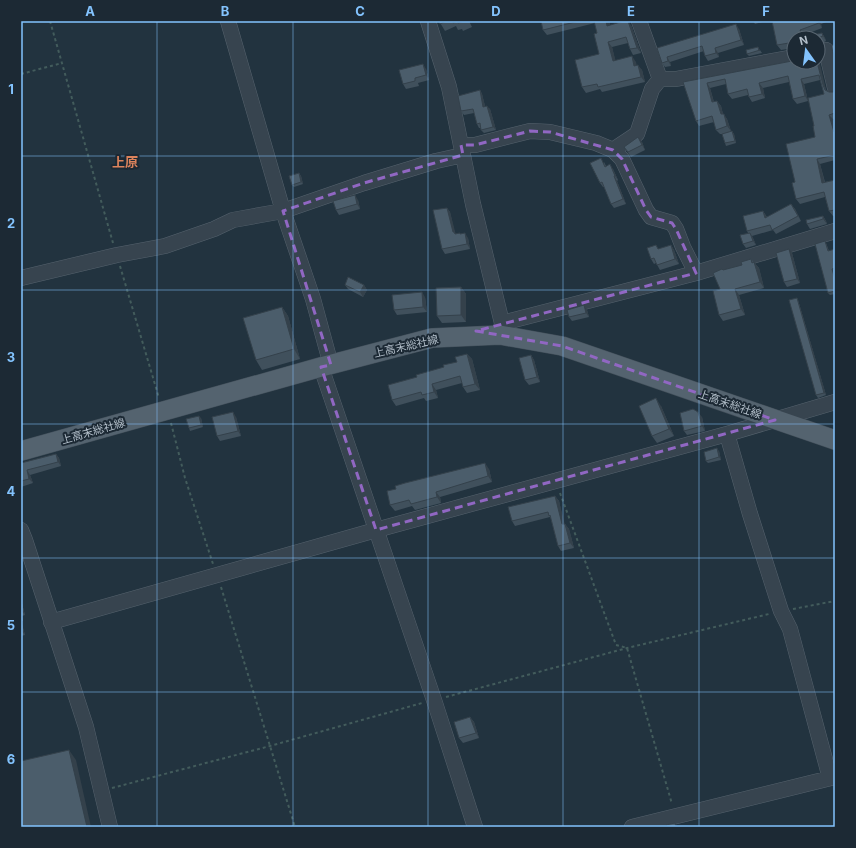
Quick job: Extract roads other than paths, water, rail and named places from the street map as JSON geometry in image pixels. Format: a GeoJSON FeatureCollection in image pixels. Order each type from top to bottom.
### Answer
{"type":"FeatureCollection","features":[{"type":"Feature","properties":{"kind":"main road","name":"上高末総社線"},"geometry":{"type":"LineString","coordinates":[[21,451],[432,338],[501,329],[562,346],[835,440]]}},
{"type":"Feature","properties":{"kind":"street"},"geometry":{"type":"LineString","coordinates":[[228,21],[283,211],[313,299],[326,366],[376,530],[434,700],[475,827]]}},
{"type":"Feature","properties":{"kind":"street"},"geometry":{"type":"LineString","coordinates":[[428,21],[449,87],[501,329],[835,231]]}},
{"type":"Feature","properties":{"kind":"street"},"geometry":{"type":"LineString","coordinates":[[639,21],[660,79]]}},
{"type":"Feature","properties":{"kind":"street"},"geometry":{"type":"LineString","coordinates":[[826,50],[835,88]]}},
{"type":"Feature","properties":{"kind":"street"},"geometry":{"type":"LineString","coordinates":[[660,79],[676,79],[786,58]]}},
{"type":"Feature","properties":{"kind":"street"},"geometry":{"type":"LineString","coordinates":[[613,150],[637,134],[652,89],[660,79]]}},
{"type":"Feature","properties":{"kind":"street"},"geometry":{"type":"LineString","coordinates":[[21,278],[117,255],[165,246],[214,229],[233,220],[283,211],[379,178],[436,161],[475,145],[530,132],[550,132],[596,143],[613,150],[622,159],[646,210],[651,216],[672,223],[696,273]]}},
{"type":"Feature","properties":{"kind":"street"},"geometry":{"type":"LineString","coordinates":[[51,622],[376,530],[727,434],[835,402]]}},
{"type":"Feature","properties":{"kind":"street"},"geometry":{"type":"LineString","coordinates":[[632,827],[832,777],[790,629],[781,611],[750,514],[727,434]]}},
{"type":"Feature","properties":{"kind":"street"},"geometry":{"type":"LineString","coordinates":[[21,530],[86,727],[110,827]]}},
{"type":"Feature","properties":{"kind":"district","name":"上原"},"geometry":{"type":"Point","coordinates":[125,162]}}]}
